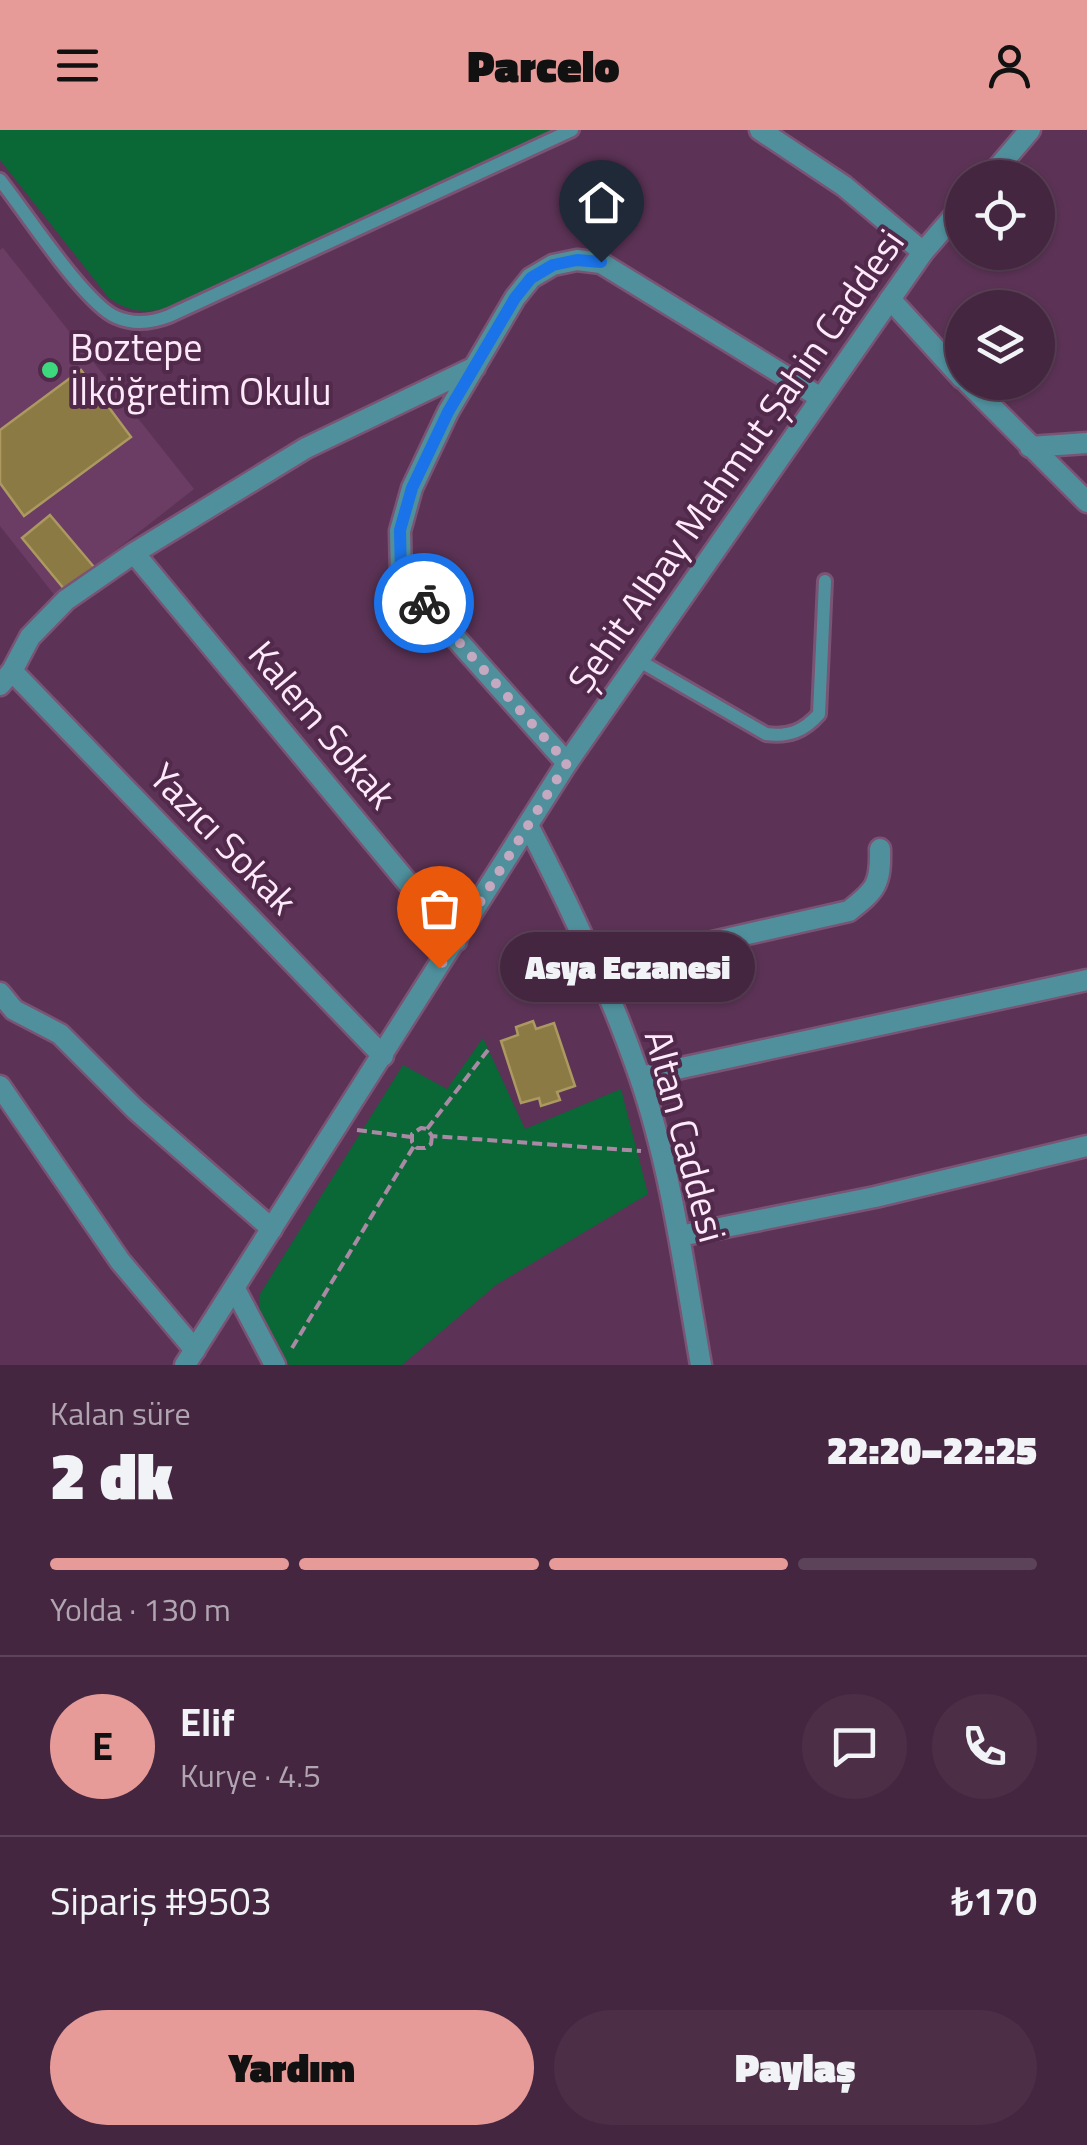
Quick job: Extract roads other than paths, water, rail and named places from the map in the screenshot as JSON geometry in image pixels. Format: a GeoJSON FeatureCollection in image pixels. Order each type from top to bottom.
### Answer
{"type":"FeatureCollection","features":[{"type":"Feature","properties":{"kind":"street"},"geometry":{"type":"LineString","coordinates":[[760,130],[844,186],[923,252]]}},
{"type":"Feature","properties":{"kind":"street"},"geometry":{"type":"LineString","coordinates":[[1004,160],[1030,130]]}},
{"type":"Feature","properties":{"kind":"street","name":"Şehit Albay Mahmut Şahin Caddesi"},"geometry":{"type":"LineString","coordinates":[[190,1357],[567,763],[923,252],[945,227]]}},
{"type":"Feature","properties":{"kind":"street"},"geometry":{"type":"LineString","coordinates":[[567,763],[401,577],[400,530],[412,488],[448,412],[515,298],[531,278],[553,265],[589,260],[612,267],[821,398]]}},
{"type":"Feature","properties":{"kind":"street"},"geometry":{"type":"LineString","coordinates":[[890,299],[945,358]]}},
{"type":"Feature","properties":{"kind":"street"},"geometry":{"type":"LineString","coordinates":[[6,678],[30,637],[66,600],[134,553],[306,448],[476,366]]}},
{"type":"Feature","properties":{"kind":"street"},"geometry":{"type":"LineString","coordinates":[[984,400],[1087,502]]}},
{"type":"Feature","properties":{"kind":"street"},"geometry":{"type":"LineString","coordinates":[[1030,447],[1087,443]]}},
{"type":"Feature","properties":{"kind":"street","name":"Kalem Sokak"},"geometry":{"type":"LineString","coordinates":[[134,553],[456,941]]}},
{"type":"Feature","properties":{"kind":"street","name":"Yazıcı Sokak"},"geometry":{"type":"LineString","coordinates":[[6,678],[384,1056]]}},
{"type":"Feature","properties":{"kind":"street","name":"Altan Caddesi"},"geometry":{"type":"LineString","coordinates":[[528,825],[598,968],[640,1077],[680,1236],[701,1365]]}},
{"type":"Feature","properties":{"kind":"street"},"geometry":{"type":"LineString","coordinates":[[598,968],[849,911],[872,893],[881,875],[880,849]]}},
{"type":"Feature","properties":{"kind":"street"},"geometry":{"type":"LineString","coordinates":[[640,1077],[1087,980]]}},
{"type":"Feature","properties":{"kind":"street"},"geometry":{"type":"LineString","coordinates":[[0,993],[14,1010],[60,1034],[135,1109],[272,1229]]}},
{"type":"Feature","properties":{"kind":"street"},"geometry":{"type":"LineString","coordinates":[[0,1086],[190,1357]]}},
{"type":"Feature","properties":{"kind":"street"},"geometry":{"type":"LineString","coordinates":[[680,1236],[875,1196],[1087,1146]]}},
{"type":"Feature","properties":{"kind":"street"},"geometry":{"type":"LineString","coordinates":[[235,1289],[274,1365]]}},
{"type":"Feature","properties":{"kind":"lane"},"geometry":{"type":"LineString","coordinates":[[0,180],[92,300],[113,316],[140,323],[169,316],[572,130]]}},
{"type":"Feature","properties":{"kind":"lane"},"geometry":{"type":"LineString","coordinates":[[638,660],[766,734],[800,730],[819,714],[825,581]]}},
{"type":"Feature","properties":{"kind":"place","name":"Boztepe İlköğretim Okulu"},"geometry":{"type":"Point","coordinates":[50,370]}},
{"type":"Feature","properties":{"kind":"place","name":"Asya Eczanesi"},"geometry":{"type":"Point","coordinates":[439,968]}}]}
